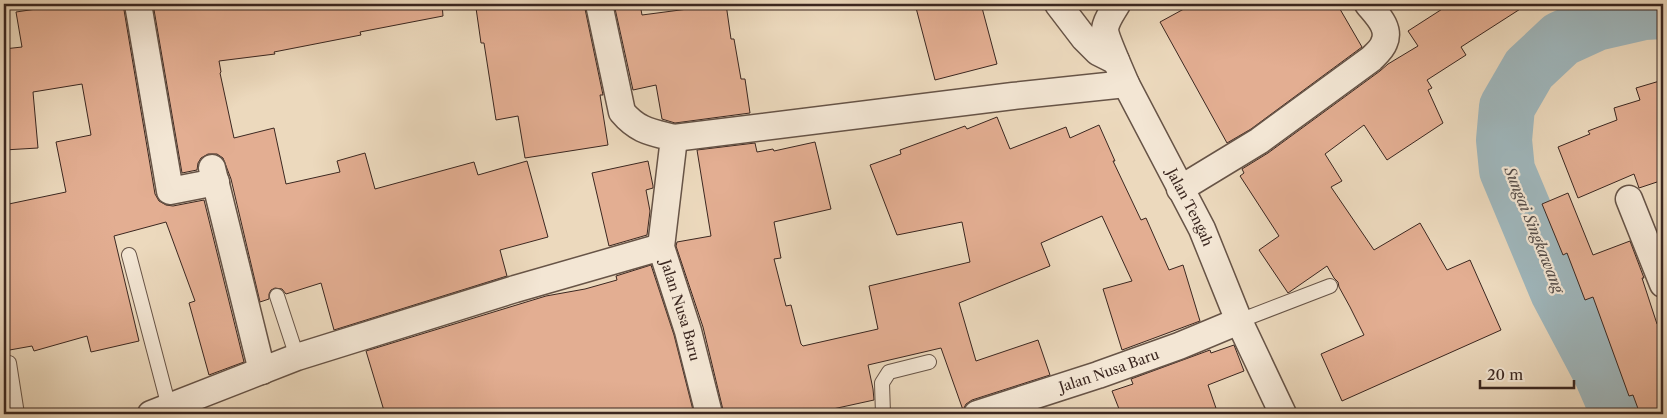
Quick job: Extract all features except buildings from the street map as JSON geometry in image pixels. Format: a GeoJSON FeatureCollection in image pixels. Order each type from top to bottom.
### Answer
{"type":"FeatureCollection","features":[{"type":"Feature","properties":{"kind":"street"},"geometry":{"type":"LineString","coordinates":[[138,4],[170,191],[214,175],[262,371]]}},
{"type":"Feature","properties":{"kind":"street"},"geometry":{"type":"LineString","coordinates":[[599,4],[622,112],[631,123],[646,131],[674,138],[1013,96],[1121,73]]}},
{"type":"Feature","properties":{"kind":"street"},"geometry":{"type":"LineString","coordinates":[[1058,4],[1084,38],[1121,73]]}},
{"type":"Feature","properties":{"kind":"street","name":"Jalan Tengah"},"geometry":{"type":"LineString","coordinates":[[1117,4],[1109,17],[1105,29],[1121,73],[1202,229],[1239,321],[1283,414]]}},
{"type":"Feature","properties":{"kind":"street"},"geometry":{"type":"LineString","coordinates":[[1180,189],[1259,141],[1371,59],[1384,44],[1386,35],[1384,26],[1368,4]]}},
{"type":"Feature","properties":{"kind":"street","name":"Jalan Nusa Baru"},"geometry":{"type":"LineString","coordinates":[[674,138],[660,247],[688,332],[709,414]]}},
{"type":"Feature","properties":{"kind":"street"},"geometry":{"type":"LineString","coordinates":[[1630,199],[1663,284]]}},
{"type":"Feature","properties":{"kind":"street"},"geometry":{"type":"LineString","coordinates":[[160,411],[297,357],[515,289],[660,247]]}},
{"type":"Feature","properties":{"kind":"street","name":"Jalan Nusa Baru"},"geometry":{"type":"LineString","coordinates":[[977,414],[1098,375],[1179,346],[1239,321]]}},
{"type":"Feature","properties":{"kind":"lane"},"geometry":{"type":"LineString","coordinates":[[129,255],[160,411]]}},
{"type":"Feature","properties":{"kind":"lane"},"geometry":{"type":"LineString","coordinates":[[1239,321],[1330,286]]}},
{"type":"Feature","properties":{"kind":"lane"},"geometry":{"type":"LineString","coordinates":[[277,296],[297,357]]}},
{"type":"Feature","properties":{"kind":"lane"},"geometry":{"type":"LineString","coordinates":[[883,414],[882,383],[889,372],[929,362]]}},
{"type":"Feature","properties":{"kind":"lane"},"geometry":{"type":"LineString","coordinates":[[9,363],[17,414]]}},
{"type":"Feature","properties":{"kind":"waterway","name":"Sungai Singkawang"},"geometry":{"type":"LineString","coordinates":[[1619,414],[1602,375],[1558,292],[1507,170],[1504,140],[1507,107],[1529,69],[1561,39],[1596,23],[1644,12],[1663,11]]}}]}
